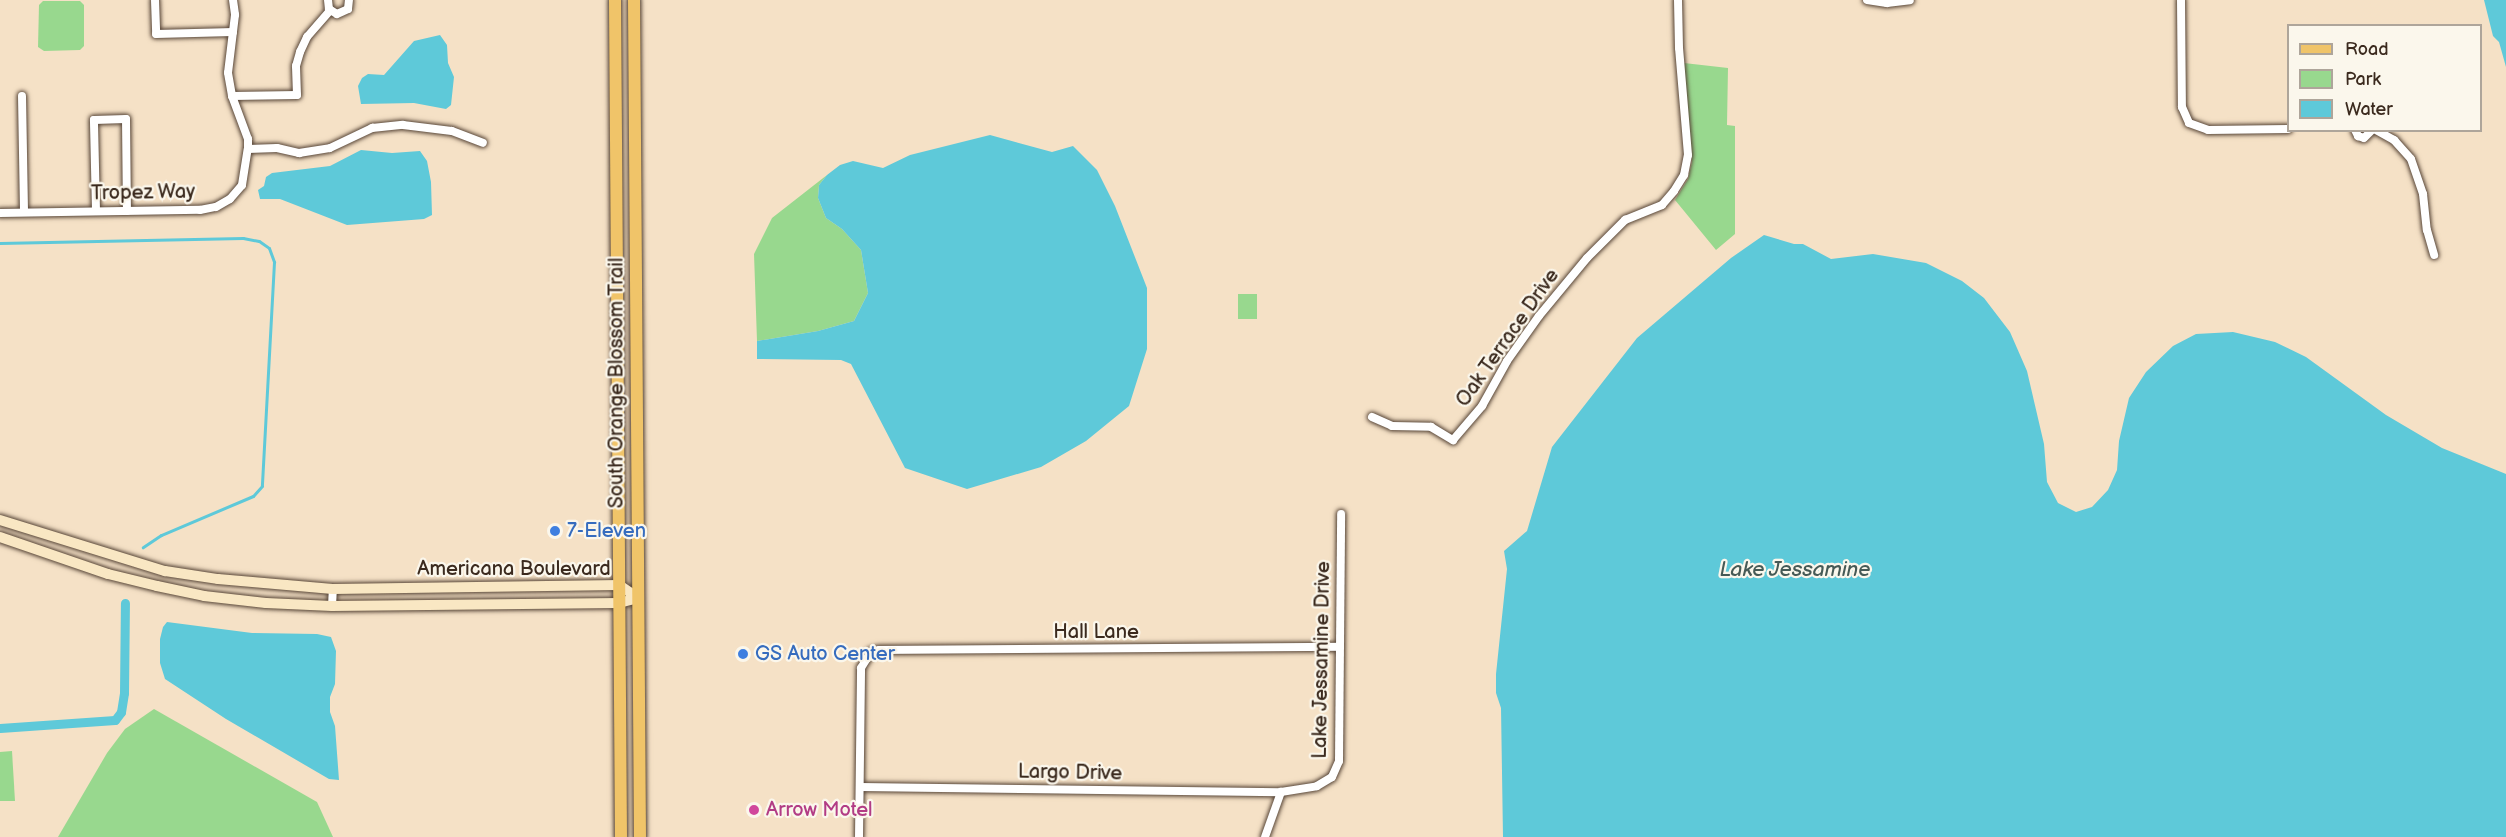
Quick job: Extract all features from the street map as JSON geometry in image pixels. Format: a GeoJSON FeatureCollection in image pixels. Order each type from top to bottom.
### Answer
{"type":"FeatureCollection","features":[{"type":"Feature","properties":{"kind":"main road","name":"South Orange Blossom Trail"},"geometry":{"type":"LineString","coordinates":[[615,0],[621,837]]}},
{"type":"Feature","properties":{"kind":"main road","name":"South Orange Blossom Trail"},"geometry":{"type":"LineString","coordinates":[[634,0],[639,837]]}},
{"type":"Feature","properties":{"kind":"main road"},"geometry":{"type":"LineString","coordinates":[[616,140],[631,154],[635,174]]}},
{"type":"Feature","properties":{"kind":"main road","name":"Americana Boulevard"},"geometry":{"type":"LineString","coordinates":[[0,520],[165,571],[285,586],[333,589],[619,585],[638,598]]}},
{"type":"Feature","properties":{"kind":"main road","name":"Americana Boulevard"},"geometry":{"type":"LineString","coordinates":[[0,537],[108,574],[204,596],[332,606],[619,603],[638,598]]}},
{"type":"Feature","properties":{"kind":"street"},"geometry":{"type":"LineString","coordinates":[[155,0],[156,34],[233,32]]}},
{"type":"Feature","properties":{"kind":"street"},"geometry":{"type":"LineString","coordinates":[[233,0],[233,32],[228,73],[232,96],[248,139],[248,148],[277,148],[299,153],[330,148],[372,128],[403,125],[452,130],[483,143]]}},
{"type":"Feature","properties":{"kind":"street"},"geometry":{"type":"LineString","coordinates":[[327,0],[330,11]]}},
{"type":"Feature","properties":{"kind":"street"},"geometry":{"type":"LineString","coordinates":[[330,11],[337,14],[345,12],[349,0]]}},
{"type":"Feature","properties":{"kind":"street","name":"Oak Terrace Drive"},"geometry":{"type":"LineString","coordinates":[[1372,417],[1392,426],[1431,428],[1453,440],[1482,406],[1507,361],[1539,316],[1587,258],[1625,220],[1662,205],[1674,192],[1684,175],[1688,155],[1679,48],[1678,0]]}},
{"type":"Feature","properties":{"kind":"street"},"geometry":{"type":"LineString","coordinates":[[1867,0],[1900,3],[1910,0]]}},
{"type":"Feature","properties":{"kind":"street"},"geometry":{"type":"LineString","coordinates":[[2181,0],[2181,107],[2189,123],[2208,130],[2287,129]]}},
{"type":"Feature","properties":{"kind":"street"},"geometry":{"type":"LineString","coordinates":[[232,96],[297,95],[296,66],[300,52],[307,38],[330,11]]}},
{"type":"Feature","properties":{"kind":"street"},"geometry":{"type":"LineString","coordinates":[[22,96],[24,212]]}},
{"type":"Feature","properties":{"kind":"street"},"geometry":{"type":"LineString","coordinates":[[96,211],[94,120],[126,119],[127,211]]}},
{"type":"Feature","properties":{"kind":"street"},"geometry":{"type":"LineString","coordinates":[[2356,132],[2358,136],[2364,138],[2372,132]]}},
{"type":"Feature","properties":{"kind":"street"},"geometry":{"type":"LineString","coordinates":[[2378,132],[2394,140],[2411,159],[2424,194],[2428,237],[2434,255]]}},
{"type":"Feature","properties":{"kind":"street","name":"Tropez Way"},"geometry":{"type":"LineString","coordinates":[[0,213],[216,207],[230,199],[242,185],[248,148]]}},
{"type":"Feature","properties":{"kind":"street","name":"Lake Jessamine Drive"},"geometry":{"type":"LineString","coordinates":[[1281,792],[1317,786],[1332,777],[1339,761],[1341,514]]}},
{"type":"Feature","properties":{"kind":"street"},"geometry":{"type":"LineString","coordinates":[[453,586],[453,605]]}},
{"type":"Feature","properties":{"kind":"street"},"geometry":{"type":"LineString","coordinates":[[332,606],[333,589]]}},
{"type":"Feature","properties":{"kind":"street","name":"Hall Lane"},"geometry":{"type":"LineString","coordinates":[[860,787],[861,668],[871,652],[879,650],[1340,647]]}},
{"type":"Feature","properties":{"kind":"street"},"geometry":{"type":"LineString","coordinates":[[859,837],[860,787]]}},
{"type":"Feature","properties":{"kind":"street","name":"Largo Drive"},"geometry":{"type":"LineString","coordinates":[[860,787],[1281,792]]}},
{"type":"Feature","properties":{"kind":"street"},"geometry":{"type":"LineString","coordinates":[[1265,837],[1281,792]]}},
{"type":"Feature","properties":{"kind":"green space"},"geometry":{"type":"Polygon","coordinates":[[[43,1],[80,1],[84,5],[84,46],[80,50],[44,51],[38,47],[39,5],[43,1]]]}},
{"type":"Feature","properties":{"kind":"green space"},"geometry":{"type":"Polygon","coordinates":[[[1684,63],[1728,68],[1727,125],[1735,126],[1735,234],[1716,250],[1675,200],[1688,179],[1692,162],[1684,63]]]}},
{"type":"Feature","properties":{"kind":"green space"},"geometry":{"type":"Polygon","coordinates":[[[827,175],[819,185],[818,198],[826,218],[842,229],[861,250],[868,293],[854,321],[818,331],[757,341],[754,254],[772,218],[827,175]]]}},
{"type":"Feature","properties":{"kind":"green space"},"geometry":{"type":"Polygon","coordinates":[[[1238,294],[1257,294],[1257,319],[1238,319],[1238,294]]]}},
{"type":"Feature","properties":{"kind":"green space"},"geometry":{"type":"Polygon","coordinates":[[[154,709],[317,802],[333,837],[58,837],[107,753],[125,729],[154,709]]]}},
{"type":"Feature","properties":{"kind":"green space"},"geometry":{"type":"Polygon","coordinates":[[[12,751],[15,801],[0,801],[0,752],[12,751]]]}},
{"type":"Feature","properties":{"kind":"water"},"geometry":{"type":"Polygon","coordinates":[[[2484,0],[2506,0],[2506,67],[2499,42],[2493,36],[2484,0]]]}},
{"type":"Feature","properties":{"kind":"water"},"geometry":{"type":"Polygon","coordinates":[[[440,35],[447,45],[448,63],[454,77],[451,105],[446,109],[414,103],[361,104],[358,86],[362,78],[368,74],[384,75],[414,41],[440,35]]]}},
{"type":"Feature","properties":{"kind":"water"},"geometry":{"type":"Polygon","coordinates":[[[990,135],[1052,152],[1073,146],[1097,170],[1115,206],[1147,288],[1147,349],[1129,406],[1086,441],[1041,467],[967,489],[905,468],[851,364],[841,360],[757,359],[757,341],[818,331],[854,321],[868,293],[861,250],[842,229],[826,218],[818,198],[819,185],[827,175],[840,165],[853,161],[883,168],[910,155],[990,135]]]}},
{"type":"Feature","properties":{"kind":"water"},"geometry":{"type":"Polygon","coordinates":[[[361,150],[392,153],[420,151],[427,161],[431,182],[432,215],[424,219],[347,225],[280,199],[260,199],[258,190],[264,186],[266,177],[272,173],[330,166],[361,150]]]}},
{"type":"Feature","properties":{"kind":"water","name":"Lake Jessamine"},"geometry":{"type":"Polygon","coordinates":[[[1764,235],[1794,244],[1803,244],[1831,259],[1873,254],[1926,263],[1962,281],[1984,298],[2010,332],[2027,371],[2044,444],[2047,482],[2058,503],[2076,512],[2092,507],[2108,490],[2117,470],[2119,441],[2129,398],[2146,372],[2173,346],[2196,334],[2233,332],[2275,342],[2306,357],[2386,415],[2442,448],[2506,474],[2506,837],[1503,837],[1501,708],[1496,693],[1496,674],[1507,569],[1504,551],[1527,531],[1552,447],[1637,338],[1731,258],[1764,235]]]}},
{"type":"Feature","properties":{"kind":"water"},"geometry":{"type":"Polygon","coordinates":[[[167,622],[252,633],[317,634],[331,637],[336,651],[335,684],[330,697],[330,712],[335,726],[339,780],[329,779],[226,719],[165,679],[160,663],[160,639],[167,622]]]}},
{"type":"Feature","properties":{"kind":"waterway"},"geometry":{"type":"LineString","coordinates":[[0,243],[243,238],[259,241],[269,248],[274,262],[262,486],[253,496],[161,535],[143,547]]}},
{"type":"Feature","properties":{"kind":"waterway"},"geometry":{"type":"LineString","coordinates":[[0,728],[115,720],[121,712],[124,693],[125,603]]}},
{"type":"Feature","properties":{"kind":"place","name":"7-Eleven"},"geometry":{"type":"Point","coordinates":[555,531]}},
{"type":"Feature","properties":{"kind":"place","name":"GS Auto Center"},"geometry":{"type":"Point","coordinates":[743,654]}},
{"type":"Feature","properties":{"kind":"place","name":"Arrow Motel"},"geometry":{"type":"Point","coordinates":[754,810]}}]}
